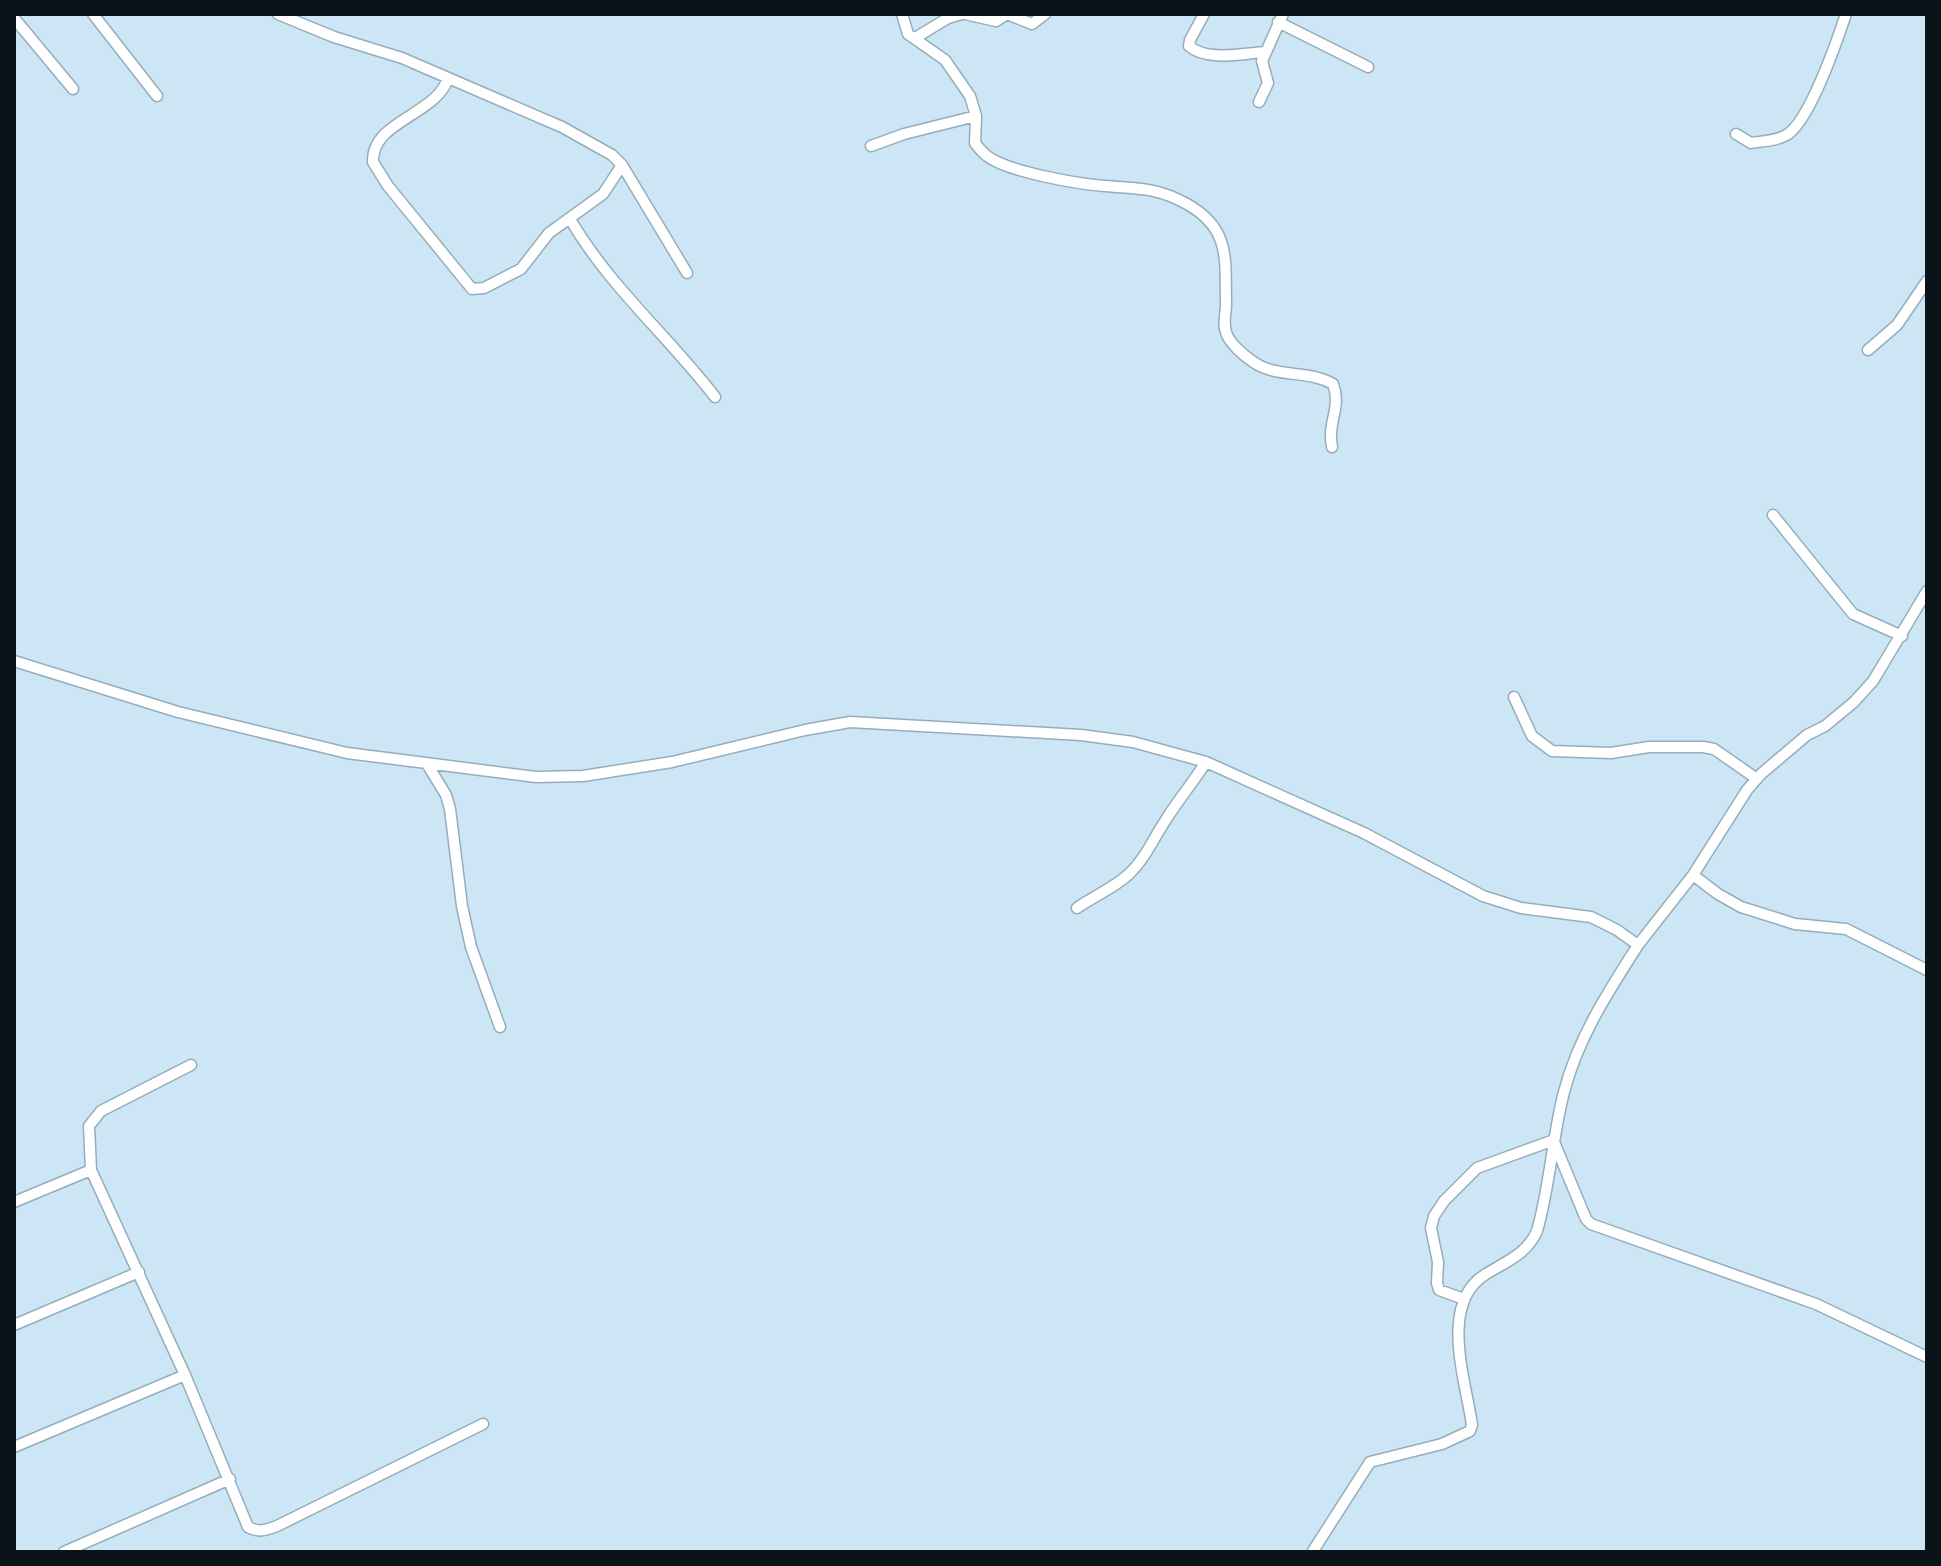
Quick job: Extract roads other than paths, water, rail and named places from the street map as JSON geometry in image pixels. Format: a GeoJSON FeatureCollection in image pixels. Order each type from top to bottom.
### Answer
{"type":"FeatureCollection","features":[{"type":"Feature","properties":{"kind":"street"},"geometry":{"type":"LineString","coordinates":[[93,14],[157,96]]}},
{"type":"Feature","properties":{"kind":"street"},"geometry":{"type":"LineString","coordinates":[[278,14],[334,37],[402,58],[562,127],[612,155],[622,165],[687,273]]}},
{"type":"Feature","properties":{"kind":"street"},"geometry":{"type":"LineString","coordinates":[[902,14],[908,34],[945,60],[970,96],[976,116],[975,143],[986,155],[1003,164],[1080,183],[1140,187],[1164,192],[1205,215],[1221,234],[1226,307],[1224,325],[1228,338],[1263,368],[1277,373],[1307,374],[1333,384],[1338,397],[1329,434],[1332,447]]}},
{"type":"Feature","properties":{"kind":"street"},"geometry":{"type":"LineString","coordinates":[[915,38],[948,18],[963,14],[996,21],[1007,14],[1032,24],[1045,14]]}},
{"type":"Feature","properties":{"kind":"street"},"geometry":{"type":"LineString","coordinates":[[1204,14],[1190,40],[1189,46],[1193,50],[1224,55],[1265,52]]}},
{"type":"Feature","properties":{"kind":"street"},"geometry":{"type":"LineString","coordinates":[[1736,134],[1751,143],[1778,139],[1792,131],[1827,66],[1846,14]]}},
{"type":"Feature","properties":{"kind":"street"},"geometry":{"type":"LineString","coordinates":[[14,18],[73,89]]}},
{"type":"Feature","properties":{"kind":"street"},"geometry":{"type":"LineString","coordinates":[[1259,102],[1268,83],[1262,61],[1281,18],[1368,67]]}},
{"type":"Feature","properties":{"kind":"street"},"geometry":{"type":"LineString","coordinates":[[448,78],[444,91],[436,99],[383,136],[376,145],[373,162],[388,186],[468,285],[478,290],[514,274],[527,264],[540,241],[603,194],[622,165]]}},
{"type":"Feature","properties":{"kind":"street"},"geometry":{"type":"LineString","coordinates":[[871,146],[904,134],[976,116]]}},
{"type":"Feature","properties":{"kind":"street"},"geometry":{"type":"LineString","coordinates":[[570,219],[586,247],[621,291],[690,364],[715,397]]}},
{"type":"Feature","properties":{"kind":"street"},"geometry":{"type":"LineString","coordinates":[[1868,350],[1897,325],[1927,281]]}},
{"type":"Feature","properties":{"kind":"street"},"geometry":{"type":"LineString","coordinates":[[1773,515],[1853,614],[1902,636]]}},
{"type":"Feature","properties":{"kind":"street"},"geometry":{"type":"LineString","coordinates":[[1313,1551],[1370,1462],[1442,1444],[1470,1431],[1472,1425],[1467,1387],[1458,1348],[1459,1319],[1464,1299],[1481,1277],[1522,1253],[1531,1243],[1543,1211],[1554,1140],[1573,1062],[1592,1018],[1638,945],[1693,875],[1757,779],[1807,735],[1825,726],[1854,702],[1873,681],[1927,591]]}},
{"type":"Feature","properties":{"kind":"street"},"geometry":{"type":"LineString","coordinates":[[14,661],[178,712],[347,753],[536,777],[583,776],[672,762],[850,722],[1081,735],[1133,742],[1206,762],[1364,833],[1483,896],[1521,908],[1591,917],[1638,945]]}},
{"type":"Feature","properties":{"kind":"street"},"geometry":{"type":"LineString","coordinates":[[1514,697],[1532,736],[1552,751],[1611,753],[1649,747],[1703,747],[1714,749],[1757,779]]}},
{"type":"Feature","properties":{"kind":"street"},"geometry":{"type":"LineString","coordinates":[[1077,908],[1099,892],[1116,885],[1131,872],[1149,850],[1166,819],[1206,762]]}},
{"type":"Feature","properties":{"kind":"street"},"geometry":{"type":"LineString","coordinates":[[427,764],[450,809],[462,906],[471,947],[500,1027]]}},
{"type":"Feature","properties":{"kind":"street"},"geometry":{"type":"LineString","coordinates":[[1693,875],[1741,907],[1795,924],[1846,929],[1927,970]]}},
{"type":"Feature","properties":{"kind":"street"},"geometry":{"type":"LineString","coordinates":[[191,1065],[101,1111],[89,1126],[91,1170],[185,1375],[248,1527],[259,1532],[277,1526],[483,1424]]}},
{"type":"Feature","properties":{"kind":"street"},"geometry":{"type":"LineString","coordinates":[[1464,1299],[1439,1290],[1438,1262],[1431,1228],[1434,1216],[1463,1179],[1477,1168],[1554,1140]]}},
{"type":"Feature","properties":{"kind":"street"},"geometry":{"type":"LineString","coordinates":[[1554,1140],[1586,1219],[1591,1224],[1816,1304],[1927,1357]]}},
{"type":"Feature","properties":{"kind":"street"},"geometry":{"type":"LineString","coordinates":[[14,1202],[91,1170]]}},
{"type":"Feature","properties":{"kind":"street"},"geometry":{"type":"LineString","coordinates":[[14,1325],[139,1272]]}},
{"type":"Feature","properties":{"kind":"street"},"geometry":{"type":"LineString","coordinates":[[14,1447],[185,1375]]}},
{"type":"Feature","properties":{"kind":"street"},"geometry":{"type":"LineString","coordinates":[[64,1552],[230,1479]]}}]}
